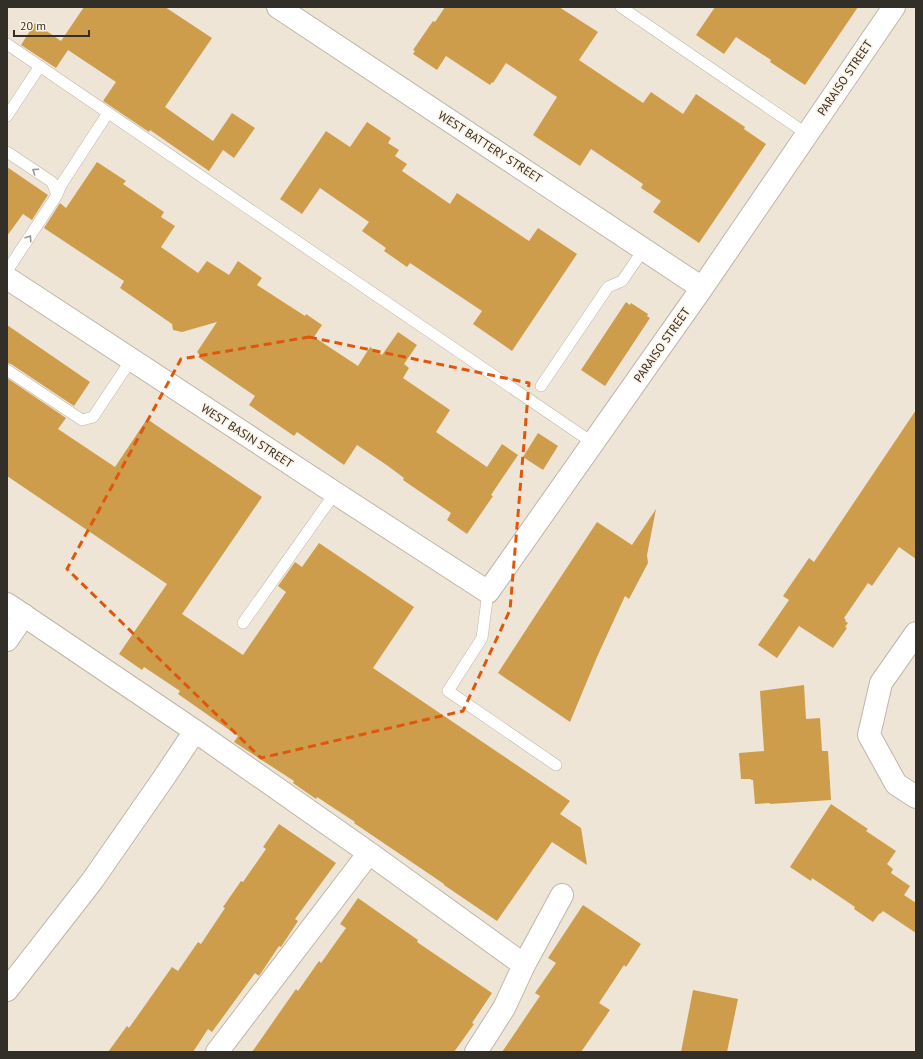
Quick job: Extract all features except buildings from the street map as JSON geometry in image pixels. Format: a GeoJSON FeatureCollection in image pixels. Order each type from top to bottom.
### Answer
{"type":"FeatureCollection","features":[{"type":"Feature","properties":{"kind":"street","name":"WEST BATTERY STREET"},"geometry":{"type":"LineString","coordinates":[[278,7],[702,288]]}},
{"type":"Feature","properties":{"kind":"street","name":"PARAISO STREET"},"geometry":{"type":"LineString","coordinates":[[488,592],[702,288],[894,7]]}},
{"type":"Feature","properties":{"kind":"street","name":"WEST BASIN STREET"},"geometry":{"type":"LineString","coordinates":[[7,278],[488,592]]}},
{"type":"Feature","properties":{"kind":"street"},"geometry":{"type":"LineString","coordinates":[[7,640],[15,609],[195,731],[524,965]]}},
{"type":"Feature","properties":{"kind":"street"},"geometry":{"type":"LineString","coordinates":[[916,633],[881,683],[869,735],[896,784],[916,797]]}},
{"type":"Feature","properties":{"kind":"street"},"geometry":{"type":"LineString","coordinates":[[7,990],[92,880],[164,779],[195,731]]}},
{"type":"Feature","properties":{"kind":"street"},"geometry":{"type":"LineString","coordinates":[[217,1052],[368,853]]}},
{"type":"Feature","properties":{"kind":"street"},"geometry":{"type":"LineString","coordinates":[[476,1052],[504,1008],[524,965],[562,895]]}},
{"type":"Feature","properties":{"kind":"lane"},"geometry":{"type":"LineString","coordinates":[[621,7],[807,134]]}},
{"type":"Feature","properties":{"kind":"lane"},"geometry":{"type":"LineString","coordinates":[[7,44],[593,443]]}},
{"type":"Feature","properties":{"kind":"lane"},"geometry":{"type":"LineString","coordinates":[[7,116],[40,66]]}},
{"type":"Feature","properties":{"kind":"lane"},"geometry":{"type":"LineString","coordinates":[[7,271],[108,113]]}},
{"type":"Feature","properties":{"kind":"lane"},"geometry":{"type":"LineString","coordinates":[[7,152],[52,182],[57,195]]}},
{"type":"Feature","properties":{"kind":"lane"},"geometry":{"type":"LineString","coordinates":[[541,386],[608,287],[622,281],[644,249]]}},
{"type":"Feature","properties":{"kind":"lane"},"geometry":{"type":"LineString","coordinates":[[7,370],[82,420],[93,417],[131,360]]}},
{"type":"Feature","properties":{"kind":"lane"},"geometry":{"type":"LineString","coordinates":[[243,623],[335,493]]}},
{"type":"Feature","properties":{"kind":"lane","name":"PARAISO STREET"},"geometry":{"type":"LineString","coordinates":[[488,592],[482,638],[448,691],[556,765]]}},
{"type":"Feature","properties":{"kind":"highlighted area"},"geometry":{"type":"Polygon","coordinates":[[[309,337],[529,383],[510,610],[463,711],[261,758],[67,569],[181,359],[309,337]]]}}]}
